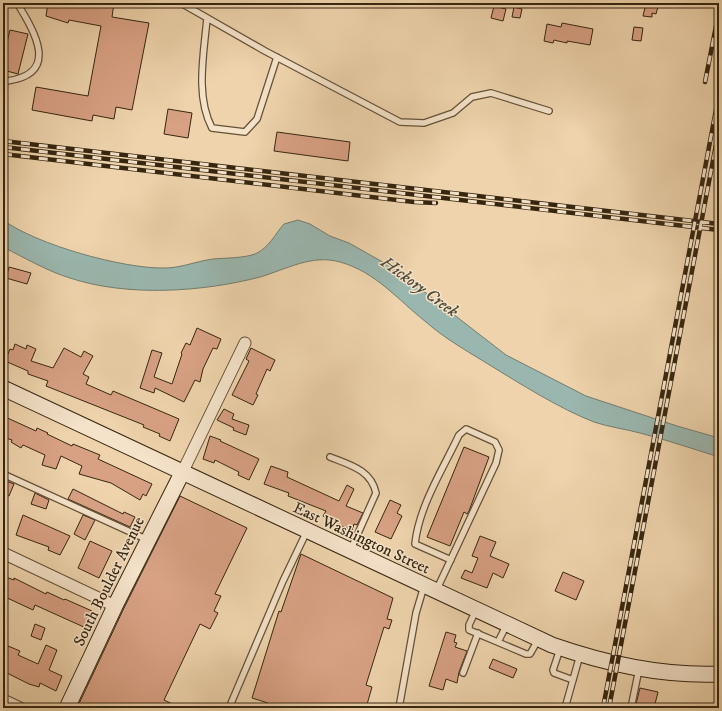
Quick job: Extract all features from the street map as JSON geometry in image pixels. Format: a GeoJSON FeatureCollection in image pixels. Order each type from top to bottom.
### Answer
{"type":"FeatureCollection","features":[{"type":"Feature","properties":{"kind":"street"},"geometry":{"type":"LineString","coordinates":[[182,471],[245,343]]}},
{"type":"Feature","properties":{"kind":"street","name":"East Washington Street"},"geometry":{"type":"LineString","coordinates":[[3,388],[307,531],[561,648],[580,655],[639,669],[688,675],[719,674]]}},
{"type":"Feature","properties":{"kind":"street","name":"South Boulder Avenue"},"geometry":{"type":"LineString","coordinates":[[67,708],[115,606],[182,471]]}},
{"type":"Feature","properties":{"kind":"street"},"geometry":{"type":"LineString","coordinates":[[3,553],[115,606]]}},
{"type":"Feature","properties":{"kind":"street"},"geometry":{"type":"LineString","coordinates":[[3,700],[20,708]]}},
{"type":"Feature","properties":{"kind":"lane"},"geometry":{"type":"LineString","coordinates":[[7,81],[21,80],[32,74],[37,67],[39,46],[33,28],[17,3]]}},
{"type":"Feature","properties":{"kind":"lane"},"geometry":{"type":"LineString","coordinates":[[181,3],[277,57],[400,122],[424,123],[453,113],[472,97],[491,93],[549,111]]}},
{"type":"Feature","properties":{"kind":"lane"},"geometry":{"type":"LineString","coordinates":[[207,18],[202,90],[206,118],[212,128],[244,132],[251,127],[257,119],[277,57]]}},
{"type":"Feature","properties":{"kind":"lane"},"geometry":{"type":"LineString","coordinates":[[400,708],[416,613],[430,588],[451,560],[496,463],[498,450],[495,442],[466,429],[458,435],[422,512],[416,530],[415,544],[451,560]]}},
{"type":"Feature","properties":{"kind":"lane"},"geometry":{"type":"LineString","coordinates":[[330,458],[360,469],[371,478],[376,493],[350,551]]}},
{"type":"Feature","properties":{"kind":"lane"},"geometry":{"type":"LineString","coordinates":[[3,474],[148,540]]}},
{"type":"Feature","properties":{"kind":"lane"},"geometry":{"type":"LineString","coordinates":[[229,708],[283,581],[307,531]]}},
{"type":"Feature","properties":{"kind":"lane"},"geometry":{"type":"LineString","coordinates":[[477,610],[469,625],[469,630],[530,654],[539,638]]}},
{"type":"Feature","properties":{"kind":"lane"},"geometry":{"type":"LineString","coordinates":[[498,642],[507,624]]}},
{"type":"Feature","properties":{"kind":"lane"},"geometry":{"type":"LineString","coordinates":[[463,673],[478,634]]}},
{"type":"Feature","properties":{"kind":"lane"},"geometry":{"type":"LineString","coordinates":[[561,648],[553,670],[554,673],[573,680]]}},
{"type":"Feature","properties":{"kind":"lane"},"geometry":{"type":"LineString","coordinates":[[565,708],[580,655]]}},
{"type":"Feature","properties":{"kind":"lane"},"geometry":{"type":"LineString","coordinates":[[631,708],[639,669]]}},
{"type":"Feature","properties":{"kind":"water"},"geometry":{"type":"Polygon","coordinates":[[[3,220],[37,238],[81,254],[127,264],[165,268],[177,267],[213,259],[240,257],[255,254],[268,245],[284,224],[298,220],[310,224],[330,236],[349,243],[395,269],[506,355],[586,396],[677,426],[719,438],[719,457],[650,436],[594,422],[567,410],[456,344],[433,328],[365,272],[340,262],[330,260],[310,261],[260,277],[238,282],[190,289],[140,290],[116,288],[92,284],[61,275],[3,247],[3,220]]]}},
{"type":"Feature","properties":{"kind":"building"},"geometry":{"type":"Polygon","coordinates":[[[48,3],[114,3],[112,17],[149,23],[132,110],[116,107],[114,119],[93,115],[92,121],[32,110],[36,87],[88,96],[101,26],[69,20],[68,23],[46,16],[48,3]]]}},
{"type":"Feature","properties":{"kind":"building"},"geometry":{"type":"Polygon","coordinates":[[[646,3],[659,3],[656,14],[652,13],[652,17],[643,16],[646,3]]]}},
{"type":"Feature","properties":{"kind":"building"},"geometry":{"type":"Polygon","coordinates":[[[494,6],[506,9],[503,21],[491,18],[494,6]]]}},
{"type":"Feature","properties":{"kind":"building"},"geometry":{"type":"Polygon","coordinates":[[[514,7],[522,9],[520,18],[512,17],[514,7]]]}},
{"type":"Feature","properties":{"kind":"building"},"geometry":{"type":"Polygon","coordinates":[[[562,23],[593,29],[590,45],[567,41],[567,43],[554,40],[553,43],[544,41],[547,24],[561,27],[562,23]]]}},
{"type":"Feature","properties":{"kind":"building"},"geometry":{"type":"Polygon","coordinates":[[[634,27],[643,28],[641,41],[632,40],[634,27]]]}},
{"type":"Feature","properties":{"kind":"building"},"geometry":{"type":"Polygon","coordinates":[[[10,30],[28,34],[18,74],[3,70],[3,58],[10,30]]]}},
{"type":"Feature","properties":{"kind":"building"},"geometry":{"type":"Polygon","coordinates":[[[168,109],[192,113],[188,138],[164,134],[168,109]]]}},
{"type":"Feature","properties":{"kind":"building"},"geometry":{"type":"Polygon","coordinates":[[[277,132],[350,142],[348,161],[274,151],[277,132]]]}},
{"type":"Feature","properties":{"kind":"building"},"geometry":{"type":"Polygon","coordinates":[[[9,267],[31,273],[27,284],[6,278],[9,267]]]}},
{"type":"Feature","properties":{"kind":"building"},"geometry":{"type":"Polygon","coordinates":[[[197,328],[221,339],[217,349],[213,348],[203,369],[200,382],[195,380],[184,402],[155,388],[154,393],[140,388],[152,350],[162,353],[154,377],[172,384],[182,354],[181,353],[186,343],[190,345],[197,328]]]}},
{"type":"Feature","properties":{"kind":"building"},"geometry":{"type":"Polygon","coordinates":[[[15,344],[26,349],[27,345],[36,349],[31,361],[53,368],[64,348],[81,357],[84,351],[93,356],[83,374],[89,377],[86,384],[111,395],[113,391],[179,419],[170,441],[159,436],[160,434],[143,427],[144,425],[46,386],[48,381],[28,374],[28,371],[5,361],[10,349],[13,350],[15,344]]]}},
{"type":"Feature","properties":{"kind":"building"},"geometry":{"type":"Polygon","coordinates":[[[251,348],[275,360],[270,371],[267,369],[253,405],[232,395],[249,361],[246,359],[251,348]]]}},
{"type":"Feature","properties":{"kind":"building"},"geometry":{"type":"Polygon","coordinates":[[[224,409],[234,414],[232,419],[249,425],[246,435],[233,430],[234,428],[217,420],[224,409]]]}},
{"type":"Feature","properties":{"kind":"building"},"geometry":{"type":"Polygon","coordinates":[[[3,416],[36,431],[37,428],[72,446],[73,444],[100,455],[98,459],[152,484],[146,496],[143,494],[140,500],[111,483],[79,474],[82,466],[61,456],[56,469],[42,465],[45,455],[23,445],[21,448],[11,442],[12,440],[3,437],[3,416]]]}},
{"type":"Feature","properties":{"kind":"building"},"geometry":{"type":"Polygon","coordinates":[[[210,436],[259,459],[249,480],[238,475],[239,472],[215,460],[214,463],[203,459],[210,436]]]}},
{"type":"Feature","properties":{"kind":"building"},"geometry":{"type":"Polygon","coordinates":[[[464,447],[489,457],[469,511],[467,514],[464,512],[450,546],[427,537],[464,447]]]}},
{"type":"Feature","properties":{"kind":"building"},"geometry":{"type":"Polygon","coordinates":[[[271,466],[288,472],[287,477],[339,501],[347,485],[354,489],[346,506],[363,513],[357,525],[354,524],[352,530],[339,525],[323,516],[326,511],[288,496],[289,493],[264,484],[271,466]]]}},
{"type":"Feature","properties":{"kind":"building"},"geometry":{"type":"Polygon","coordinates":[[[3,480],[14,484],[9,496],[3,494],[3,480]]]}},
{"type":"Feature","properties":{"kind":"building"},"geometry":{"type":"Polygon","coordinates":[[[73,489],[123,514],[124,512],[135,517],[130,527],[68,499],[73,489]]]}},
{"type":"Feature","properties":{"kind":"building"},"geometry":{"type":"Polygon","coordinates":[[[35,493],[49,500],[46,509],[31,504],[35,493]]]}},
{"type":"Feature","properties":{"kind":"building"},"geometry":{"type":"Polygon","coordinates":[[[180,496],[247,528],[215,594],[221,596],[214,611],[218,613],[210,629],[200,624],[164,700],[181,708],[77,708],[123,610],[180,496]]]}},
{"type":"Feature","properties":{"kind":"building"},"geometry":{"type":"Polygon","coordinates":[[[390,500],[401,505],[397,513],[402,516],[391,539],[375,532],[390,500]]]}},
{"type":"Feature","properties":{"kind":"building"},"geometry":{"type":"Polygon","coordinates":[[[23,515],[70,536],[60,555],[48,550],[49,547],[16,535],[23,515]]]}},
{"type":"Feature","properties":{"kind":"building"},"geometry":{"type":"Polygon","coordinates":[[[83,515],[95,520],[85,540],[74,534],[83,515]]]}},
{"type":"Feature","properties":{"kind":"building"},"geometry":{"type":"Polygon","coordinates":[[[480,536],[496,542],[490,556],[509,564],[503,578],[493,573],[487,588],[461,578],[465,570],[472,573],[478,558],[472,556],[480,536]]]}},
{"type":"Feature","properties":{"kind":"building"},"geometry":{"type":"Polygon","coordinates":[[[90,541],[112,551],[99,578],[78,568],[90,541]]]}},
{"type":"Feature","properties":{"kind":"building"},"geometry":{"type":"Polygon","coordinates":[[[301,554],[393,598],[387,619],[392,620],[389,629],[384,627],[366,685],[372,687],[366,708],[267,708],[268,703],[252,698],[279,611],[281,612],[301,554]]]}},
{"type":"Feature","properties":{"kind":"building"},"geometry":{"type":"Polygon","coordinates":[[[563,572],[584,581],[576,600],[555,591],[563,572]]]}},
{"type":"Feature","properties":{"kind":"building"},"geometry":{"type":"Polygon","coordinates":[[[3,576],[14,580],[14,578],[46,594],[47,592],[92,611],[86,628],[35,605],[33,610],[3,596],[3,576]]]}},
{"type":"Feature","properties":{"kind":"building"},"geometry":{"type":"Polygon","coordinates":[[[35,624],[45,628],[41,640],[31,636],[35,624]]]}},
{"type":"Feature","properties":{"kind":"building"},"geometry":{"type":"Polygon","coordinates":[[[446,632],[456,635],[454,642],[457,643],[455,647],[467,651],[459,672],[457,683],[446,679],[443,690],[429,686],[446,632]]]}},
{"type":"Feature","properties":{"kind":"building"},"geometry":{"type":"Polygon","coordinates":[[[46,645],[57,650],[49,670],[62,676],[56,691],[40,683],[39,687],[29,684],[3,671],[3,648],[6,650],[8,646],[20,651],[18,655],[38,664],[46,645]]]}},
{"type":"Feature","properties":{"kind":"building"},"geometry":{"type":"Polygon","coordinates":[[[493,659],[517,669],[513,678],[489,668],[493,659]]]}},
{"type":"Feature","properties":{"kind":"building"},"geometry":{"type":"Polygon","coordinates":[[[640,688],[658,692],[654,708],[635,708],[640,688]]]}},
{"type":"Feature","properties":{"kind":"railway"},"geometry":{"type":"LineString","coordinates":[[705,82],[719,11]]}},
{"type":"Feature","properties":{"kind":"railway"},"geometry":{"type":"LineString","coordinates":[[603,708],[719,94]]}},
{"type":"Feature","properties":{"kind":"railway"},"geometry":{"type":"LineString","coordinates":[[609,708],[719,129]]}},
{"type":"Feature","properties":{"kind":"railway"},"geometry":{"type":"LineString","coordinates":[[3,141],[719,224]]}},
{"type":"Feature","properties":{"kind":"railway"},"geometry":{"type":"LineString","coordinates":[[3,147],[719,230]]}},
{"type":"Feature","properties":{"kind":"railway"},"geometry":{"type":"LineString","coordinates":[[3,154],[414,202],[436,203]]}},
{"type":"Feature","properties":{"kind":"water label","name":"Hickory Creek"},"geometry":{"type":"Point","coordinates":[420,286]}}]}
